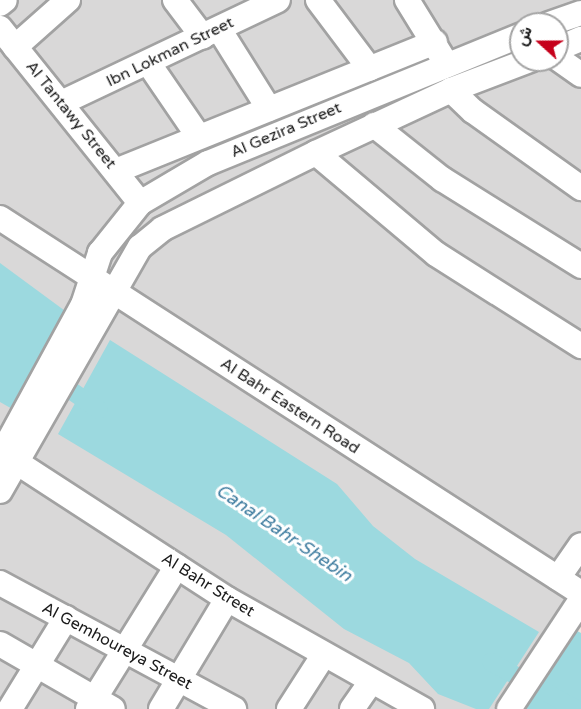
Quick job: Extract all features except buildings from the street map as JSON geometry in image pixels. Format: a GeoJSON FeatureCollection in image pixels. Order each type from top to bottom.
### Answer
{"type":"FeatureCollection","features":[{"type":"Feature","properties":{"kind":"street"},"geometry":{"type":"LineString","coordinates":[[0,4],[5,0]]}},
{"type":"Feature","properties":{"kind":"street"},"geometry":{"type":"LineString","coordinates":[[15,47],[68,0]]}},
{"type":"Feature","properties":{"kind":"street"},"geometry":{"type":"LineString","coordinates":[[176,0],[211,33],[269,109]]}},
{"type":"Feature","properties":{"kind":"street","name":"Ibn Lokman Street"},"geometry":{"type":"LineString","coordinates":[[61,103],[149,64],[278,0]]}},
{"type":"Feature","properties":{"kind":"street"},"geometry":{"type":"LineString","coordinates":[[318,0],[370,69]]}},
{"type":"Feature","properties":{"kind":"street"},"geometry":{"type":"LineString","coordinates":[[407,0],[440,53]]}},
{"type":"Feature","properties":{"kind":"street","name":"Al Tantawy Street"},"geometry":{"type":"LineString","coordinates":[[0,28],[140,203]]}},
{"type":"Feature","properties":{"kind":"street","name":"Al Gezira Street"},"geometry":{"type":"LineString","coordinates":[[116,171],[370,69],[509,37]]}},
{"type":"Feature","properties":{"kind":"street","name":"Al Gezira Street"},"geometry":{"type":"LineString","coordinates":[[91,277],[112,234],[140,203],[208,163],[440,53]]}},
{"type":"Feature","properties":{"kind":"street"},"geometry":{"type":"LineString","coordinates":[[149,64],[200,137]]}},
{"type":"Feature","properties":{"kind":"street","name":"Al Gezira Street"},"geometry":{"type":"LineString","coordinates":[[0,491],[5,456],[25,435],[100,304],[140,247],[162,229],[316,153],[451,90],[509,68]]}},
{"type":"Feature","properties":{"kind":"street"},"geometry":{"type":"LineString","coordinates":[[451,90],[473,111],[581,188]]}},
{"type":"Feature","properties":{"kind":"street"},"geometry":{"type":"LineString","coordinates":[[374,125],[442,179],[581,266]]}},
{"type":"Feature","properties":{"kind":"street"},"geometry":{"type":"LineString","coordinates":[[316,153],[436,254],[581,346]]}},
{"type":"Feature","properties":{"kind":"street","name":"Al Bahr Eastern Road"},"geometry":{"type":"LineString","coordinates":[[0,218],[91,277],[100,304],[581,593]]}},
{"type":"Feature","properties":{"kind":"street","name":"Al Bahr Street"},"geometry":{"type":"LineString","coordinates":[[5,456],[227,598],[323,656],[421,709]]}},
{"type":"Feature","properties":{"kind":"street"},"geometry":{"type":"LineString","coordinates":[[558,578],[581,545]]}},
{"type":"Feature","properties":{"kind":"street"},"geometry":{"type":"LineString","coordinates":[[0,644],[37,665],[99,706],[125,650],[177,566]]}},
{"type":"Feature","properties":{"kind":"street","name":"Al Gemhoureya Street"},"geometry":{"type":"LineString","coordinates":[[0,583],[234,709]]}},
{"type":"Feature","properties":{"kind":"street"},"geometry":{"type":"LineString","coordinates":[[161,709],[227,598]]}},
{"type":"Feature","properties":{"kind":"street"},"geometry":{"type":"LineString","coordinates":[[509,709],[581,600]]}},
{"type":"Feature","properties":{"kind":"street"},"geometry":{"type":"LineString","coordinates":[[10,709],[66,618]]}},
{"type":"Feature","properties":{"kind":"street"},"geometry":{"type":"LineString","coordinates":[[289,709],[323,656]]}},
{"type":"Feature","properties":{"kind":"street"},"geometry":{"type":"LineString","coordinates":[[352,709],[371,682]]}},
{"type":"Feature","properties":{"kind":"shaded area"},"geometry":{"type":"Polygon","coordinates":[[[0,0],[581,0],[581,623],[527,709],[0,709],[0,0]]]}},
{"type":"Feature","properties":{"kind":"water"},"geometry":{"type":"Polygon","coordinates":[[[0,263],[72,316],[14,410],[0,402],[0,263]]]}},
{"type":"Feature","properties":{"kind":"water"},"geometry":{"type":"Polygon","coordinates":[[[110,340],[337,484],[373,526],[415,559],[539,632],[489,709],[476,709],[438,694],[409,663],[344,629],[226,535],[58,434],[110,340]]]}},
{"type":"Feature","properties":{"kind":"water"},"geometry":{"type":"Polygon","coordinates":[[[559,621],[581,633],[581,709],[520,709],[559,621]]]}},
{"type":"Feature","properties":{"kind":"waterway","name":"Canal Bahr-Shebin"},"geometry":{"type":"LineString","coordinates":[[53,378],[99,410]]}},
{"type":"Feature","properties":{"kind":"waterway","name":"Canal Bahr-Shebin"},"geometry":{"type":"LineString","coordinates":[[491,662],[576,709]]}}]}
